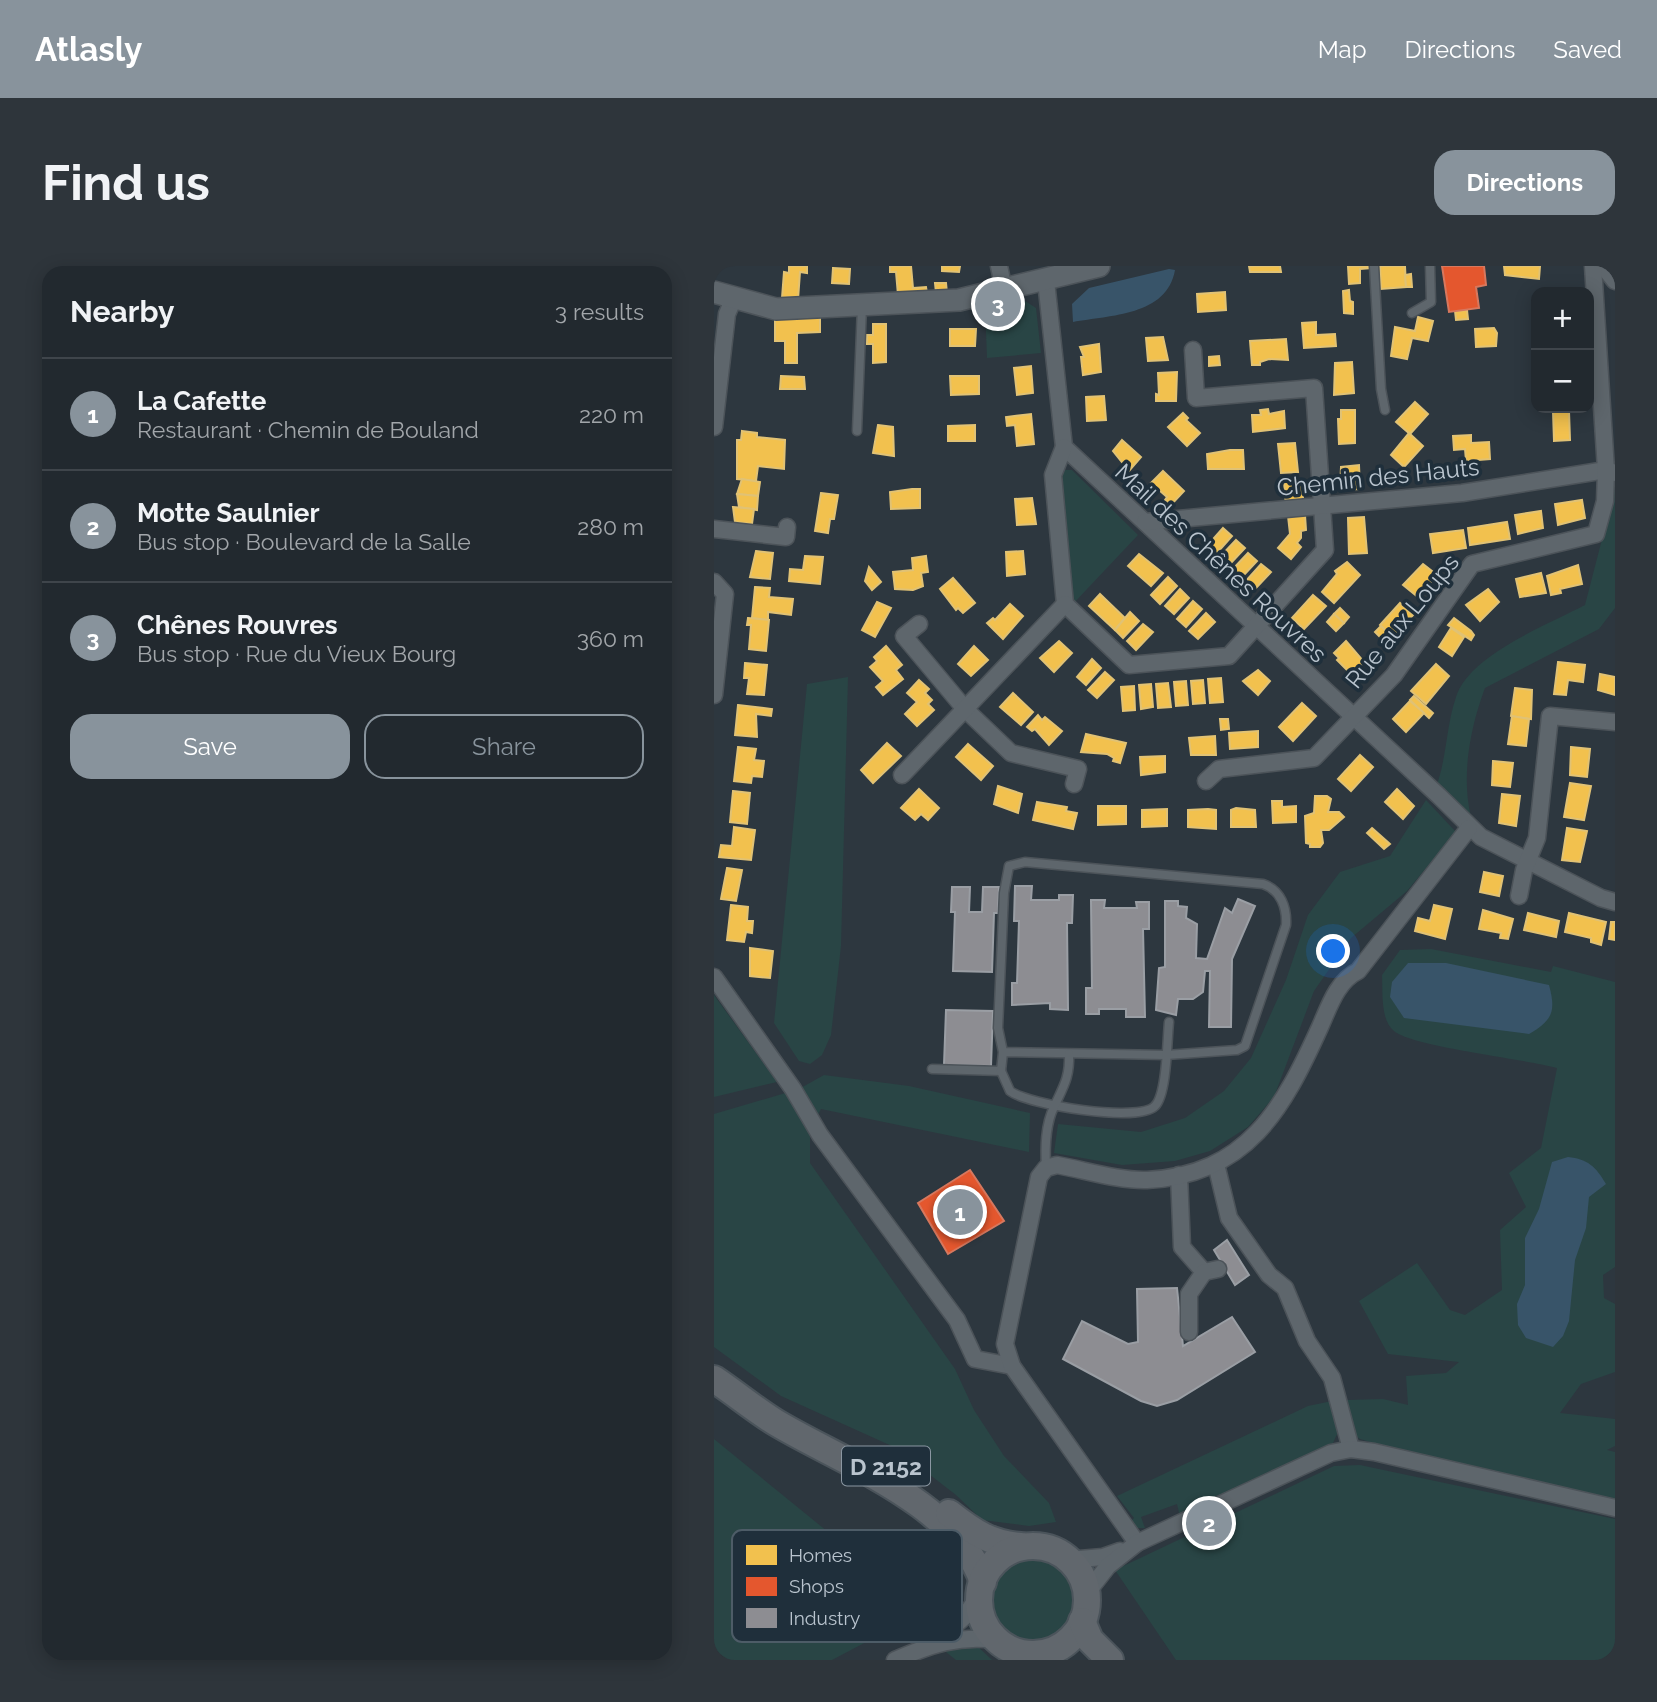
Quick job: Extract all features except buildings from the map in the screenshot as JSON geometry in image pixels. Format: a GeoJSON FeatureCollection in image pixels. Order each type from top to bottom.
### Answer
{"type":"FeatureCollection","features":[{"type":"Feature","properties":{"kind":"main road","name":"D 2152"},"geometry":{"type":"LineString","coordinates":[[714,1379],[775,1422],[887,1481],[930,1514],[946,1530]]}},
{"type":"Feature","properties":{"kind":"main road","name":"D 2152"},"geometry":{"type":"LineString","coordinates":[[741,1397],[887,1467],[979,1536],[1003,1545],[1021,1546]]}},
{"type":"Feature","properties":{"kind":"main road"},"geometry":{"type":"LineString","coordinates":[[1083,1621],[1067,1643],[1066,1655],[1023,1654],[1009,1650],[996,1640],[982,1619],[981,1589],[988,1568],[1005,1553],[1021,1546],[1037,1545],[1057,1551],[1075,1565],[1085,1584],[1083,1621],[1090,1640],[1110,1660]]}},
{"type":"Feature","properties":{"kind":"main road","name":"D 2152"},"geometry":{"type":"LineString","coordinates":[[962,1547],[975,1560],[981,1589]]}},
{"type":"Feature","properties":{"kind":"street"},"geometry":{"type":"LineString","coordinates":[[999,266],[1004,290]]}},
{"type":"Feature","properties":{"kind":"street"},"geometry":{"type":"LineString","coordinates":[[714,427],[727,314],[724,295],[776,309],[960,300],[1099,266]]}},
{"type":"Feature","properties":{"kind":"street","name":"Rue aux Loups"},"geometry":{"type":"LineString","coordinates":[[1206,780],[1219,769],[1314,758],[1394,675],[1472,564],[1596,534],[1611,472],[1593,266]]}},
{"type":"Feature","properties":{"kind":"street"},"geometry":{"type":"LineString","coordinates":[[1603,266],[1615,281]]}},
{"type":"Feature","properties":{"kind":"street"},"geometry":{"type":"LineString","coordinates":[[1046,281],[1064,447],[1053,475],[1065,604],[1129,665],[1229,656],[1325,551],[1314,388],[1227,402],[1196,398],[1194,350]]}},
{"type":"Feature","properties":{"kind":"street","name":"Mail des Chênes Rouvres"},"geometry":{"type":"LineString","coordinates":[[1064,447],[1439,796],[1469,828],[1601,898],[1615,902]]}},
{"type":"Feature","properties":{"kind":"street","name":"Chemin des Hauts"},"geometry":{"type":"LineString","coordinates":[[1145,522],[1462,493],[1611,472]]}},
{"type":"Feature","properties":{"kind":"street"},"geometry":{"type":"LineString","coordinates":[[714,529],[786,537],[787,527]]}},
{"type":"Feature","properties":{"kind":"street"},"geometry":{"type":"LineString","coordinates":[[714,582],[724,594],[714,695]]}},
{"type":"Feature","properties":{"kind":"street"},"geometry":{"type":"LineString","coordinates":[[902,775],[1065,604]]}},
{"type":"Feature","properties":{"kind":"street"},"geometry":{"type":"LineString","coordinates":[[919,624],[904,636],[965,709],[1011,753],[1078,769],[1074,784]]}},
{"type":"Feature","properties":{"kind":"street"},"geometry":{"type":"LineString","coordinates":[[1519,896],[1537,838],[1550,716],[1615,722]]}},
{"type":"Feature","properties":{"kind":"street"},"geometry":{"type":"LineString","coordinates":[[1131,1546],[1012,1366],[1004,1344],[1035,1190],[1046,1168],[1057,1165],[1145,1180],[1198,1172],[1216,1164],[1251,1141],[1280,1106],[1298,1076],[1335,994],[1350,974],[1358,971],[1469,828]]}},
{"type":"Feature","properties":{"kind":"street"},"geometry":{"type":"LineString","coordinates":[[714,977],[793,1089],[820,1135],[957,1320],[975,1359],[1012,1366]]}},
{"type":"Feature","properties":{"kind":"street"},"geometry":{"type":"LineString","coordinates":[[1216,1164],[1229,1218],[1269,1275],[1285,1288],[1307,1341],[1332,1378],[1351,1449]]}},
{"type":"Feature","properties":{"kind":"street"},"geometry":{"type":"LineString","coordinates":[[1179,1175],[1182,1247],[1211,1271],[1189,1294],[1189,1332]]}},
{"type":"Feature","properties":{"kind":"street"},"geometry":{"type":"LineString","coordinates":[[1068,1560],[1103,1557],[1307,1462],[1351,1449],[1615,1508]]}},
{"type":"Feature","properties":{"kind":"street"},"geometry":{"type":"LineString","coordinates":[[1086,1594],[1131,1546]]}},
{"type":"Feature","properties":{"kind":"street"},"geometry":{"type":"LineString","coordinates":[[962,1619],[981,1589]]}},
{"type":"Feature","properties":{"kind":"street"},"geometry":{"type":"LineString","coordinates":[[962,1639],[996,1640]]}},
{"type":"Feature","properties":{"kind":"street"},"geometry":{"type":"LineString","coordinates":[[895,1660],[935,1642]]}},
{"type":"Feature","properties":{"kind":"lane"},"geometry":{"type":"LineString","coordinates":[[1374,266],[1381,389],[1385,410]]}},
{"type":"Feature","properties":{"kind":"lane"},"geometry":{"type":"LineString","coordinates":[[1412,313],[1431,302],[1430,266]]}},
{"type":"Feature","properties":{"kind":"lane"},"geometry":{"type":"LineString","coordinates":[[857,431],[862,306]]}},
{"type":"Feature","properties":{"kind":"lane"},"geometry":{"type":"LineString","coordinates":[[1003,1052],[1166,1055],[1237,1050],[1245,1045],[1286,925],[1287,912],[1270,887],[1025,862],[1009,866],[1004,893],[998,1027],[1003,1052],[1001,1071],[1005,1086],[1017,1097],[1054,1106],[1117,1112],[1149,1111],[1160,1099],[1166,1055],[1169,1022]]}},
{"type":"Feature","properties":{"kind":"lane"},"geometry":{"type":"LineString","coordinates":[[1046,1168],[1045,1147],[1054,1106],[1063,1094],[1069,1054]]}},
{"type":"Feature","properties":{"kind":"lane"},"geometry":{"type":"LineString","coordinates":[[932,1069],[1001,1071]]}},
{"type":"Feature","properties":{"kind":"green space"},"geometry":{"type":"Polygon","coordinates":[[[1019,297],[1036,308],[1041,353],[987,358],[985,306],[1002,305],[1002,301],[1019,297]]]}},
{"type":"Feature","properties":{"kind":"green space"},"geometry":{"type":"Polygon","coordinates":[[[1065,470],[1072,470],[1138,535],[1072,605],[1059,481],[1065,470]]]}},
{"type":"Feature","properties":{"kind":"green space"},"geometry":{"type":"Polygon","coordinates":[[[1615,489],[1615,608],[1599,629],[1485,688],[1475,719],[1467,769],[1471,817],[1436,787],[1456,697],[1476,668],[1493,655],[1585,605],[1615,489]]]}},
{"type":"Feature","properties":{"kind":"green space"},"geometry":{"type":"Polygon","coordinates":[[[848,677],[841,946],[831,1035],[822,1055],[810,1064],[799,1061],[774,1023],[807,684],[848,677]]]}},
{"type":"Feature","properties":{"kind":"green space"},"geometry":{"type":"Polygon","coordinates":[[[1426,800],[1456,832],[1407,891],[1351,938],[1314,991],[1274,1097],[1248,1127],[1210,1151],[1175,1161],[1122,1165],[1054,1153],[1058,1124],[1141,1132],[1185,1118],[1224,1091],[1251,1058],[1286,980],[1308,915],[1340,872],[1390,856],[1426,800]]]}},
{"type":"Feature","properties":{"kind":"green space"},"geometry":{"type":"Polygon","coordinates":[[[1431,949],[1551,972],[1553,966],[1615,982],[1615,1267],[1603,1275],[1604,1298],[1615,1304],[1615,1372],[1581,1384],[1560,1413],[1615,1419],[1615,1446],[1607,1450],[1615,1452],[1615,1501],[1420,1457],[1354,1435],[1347,1400],[1383,1399],[1408,1405],[1406,1376],[1446,1373],[1459,1362],[1388,1354],[1359,1301],[1417,1263],[1450,1310],[1465,1315],[1502,1290],[1500,1230],[1526,1207],[1509,1173],[1541,1148],[1557,1068],[1423,1042],[1394,1031],[1384,1013],[1382,975],[1400,950],[1431,949]]]}},
{"type":"Feature","properties":{"kind":"green space"},"geometry":{"type":"Polygon","coordinates":[[[714,995],[777,1082],[714,1097],[714,995]]]}},
{"type":"Feature","properties":{"kind":"green space"},"geometry":{"type":"Polygon","coordinates":[[[824,1075],[909,1086],[1030,1113],[1029,1152],[821,1109],[810,1130],[810,1163],[955,1369],[974,1410],[1004,1456],[1049,1503],[1056,1522],[1029,1526],[982,1520],[956,1495],[894,1447],[781,1396],[714,1347],[714,1114],[799,1089],[824,1075]]]}},
{"type":"Feature","properties":{"kind":"green space"},"geometry":{"type":"Polygon","coordinates":[[[1332,1401],[1338,1432],[1333,1443],[1180,1517],[1177,1504],[1141,1517],[1145,1528],[1135,1528],[1130,1522],[1134,1518],[1117,1496],[1308,1406],[1332,1401]]]}},
{"type":"Feature","properties":{"kind":"green space"},"geometry":{"type":"Polygon","coordinates":[[[714,1439],[826,1530],[732,1530],[732,1642],[866,1642],[832,1660],[714,1660],[714,1439]]]}},
{"type":"Feature","properties":{"kind":"green space"},"geometry":{"type":"Polygon","coordinates":[[[1360,1465],[1615,1519],[1615,1660],[1176,1660],[1115,1570],[1334,1466],[1360,1465]]]}},
{"type":"Feature","properties":{"kind":"green space"},"geometry":{"type":"Polygon","coordinates":[[[1022,1533],[1053,1538],[1081,1552],[1022,1541],[1022,1533]]]}},
{"type":"Feature","properties":{"kind":"green space"},"geometry":{"type":"Polygon","coordinates":[[[1032,1558],[1048,1561],[1062,1570],[1071,1584],[1074,1600],[1071,1616],[1062,1630],[1048,1639],[1032,1642],[1016,1639],[1002,1630],[993,1616],[990,1600],[993,1584],[1002,1570],[1016,1561],[1032,1558]]]}},
{"type":"Feature","properties":{"kind":"green space"},"geometry":{"type":"Polygon","coordinates":[[[975,1644],[992,1660],[956,1660],[941,1648],[975,1644]]]}},
{"type":"Feature","properties":{"kind":"water"},"geometry":{"type":"Polygon","coordinates":[[[1169,269],[1175,270],[1170,285],[1161,297],[1149,305],[1119,315],[1073,322],[1072,304],[1089,288],[1169,269]]]}},
{"type":"Feature","properties":{"kind":"water"},"geometry":{"type":"Polygon","coordinates":[[[1408,963],[1446,963],[1549,985],[1551,1014],[1529,1034],[1404,1018],[1390,997],[1392,982],[1408,963]]]}},
{"type":"Feature","properties":{"kind":"water"},"geometry":{"type":"Polygon","coordinates":[[[1568,1157],[1591,1165],[1606,1184],[1589,1197],[1586,1228],[1575,1260],[1569,1321],[1563,1336],[1553,1347],[1526,1338],[1518,1325],[1517,1304],[1525,1285],[1525,1238],[1539,1209],[1552,1162],[1568,1157]]]}},
{"type":"Feature","properties":{"kind":"place","name":"Chênes Rouvres"},"geometry":{"type":"Point","coordinates":[998,304]}},
{"type":"Feature","properties":{"kind":"place","name":"La Cafette"},"geometry":{"type":"Point","coordinates":[960,1212]}},
{"type":"Feature","properties":{"kind":"place","name":"Motte Saulnier"},"geometry":{"type":"Point","coordinates":[1209,1523]}}]}
